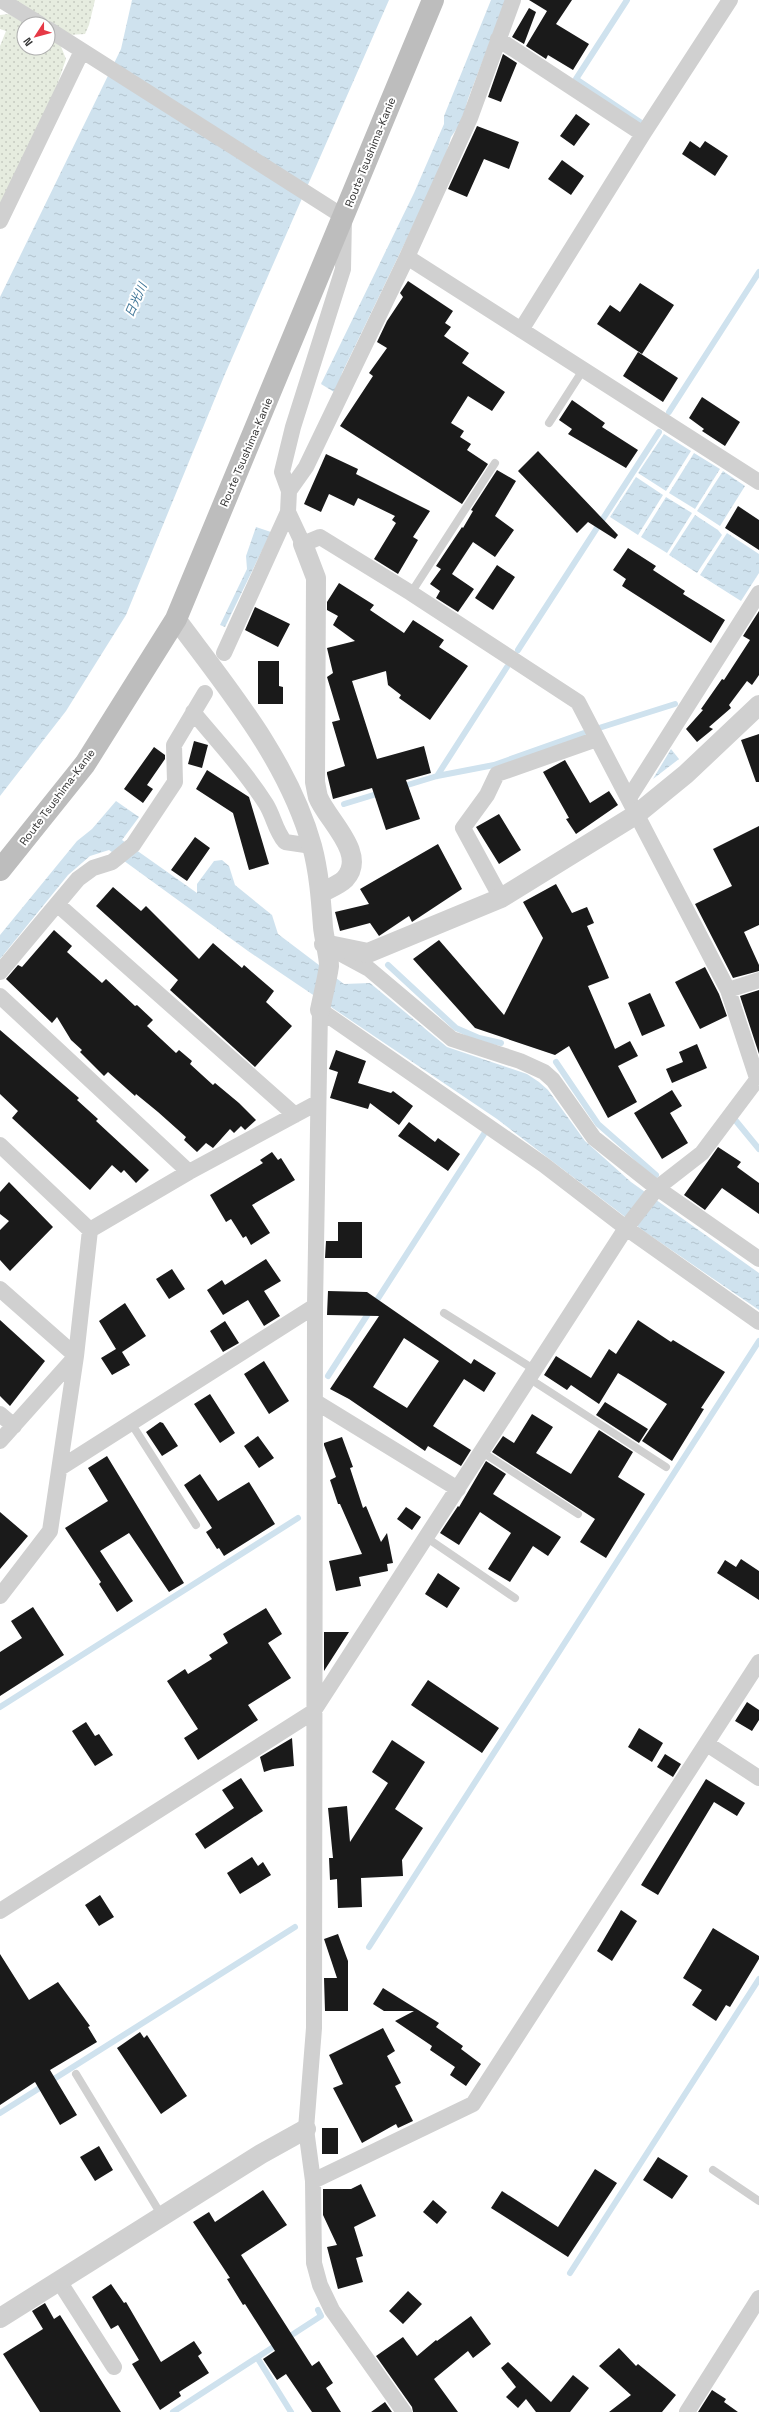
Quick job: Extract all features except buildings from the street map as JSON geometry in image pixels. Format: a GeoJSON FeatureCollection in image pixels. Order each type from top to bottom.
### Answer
{"type":"FeatureCollection","features":[{"type":"Feature","properties":{"kind":"main road","name":"Route Tsushima-Kanie"},"geometry":{"type":"LineString","coordinates":[[0,870],[85,764],[176,619],[433,0]]}},
{"type":"Feature","properties":{"kind":"street"},"geometry":{"type":"LineString","coordinates":[[1,0],[27,16]]}},
{"type":"Feature","properties":{"kind":"street"},"geometry":{"type":"LineString","coordinates":[[289,491],[306,467],[407,257],[470,118],[513,0]]}},
{"type":"Feature","properties":{"kind":"street"},"geometry":{"type":"LineString","coordinates":[[521,330],[643,134],[730,0]]}},
{"type":"Feature","properties":{"kind":"street"},"geometry":{"type":"LineString","coordinates":[[56,34],[344,217],[343,269],[293,427],[282,472],[289,491],[288,512],[224,652]]}},
{"type":"Feature","properties":{"kind":"street"},"geometry":{"type":"LineString","coordinates":[[498,39],[643,134]]}},
{"type":"Feature","properties":{"kind":"street"},"geometry":{"type":"LineString","coordinates":[[0,221],[86,53]]}},
{"type":"Feature","properties":{"kind":"street"},"geometry":{"type":"LineString","coordinates":[[407,257],[759,482]]}},
{"type":"Feature","properties":{"kind":"street"},"geometry":{"type":"LineString","coordinates":[[288,512],[303,544],[316,578],[316,782],[318,798],[345,841],[353,861],[351,871],[344,880],[321,893]]}},
{"type":"Feature","properties":{"kind":"street"},"geometry":{"type":"LineString","coordinates":[[0,1911],[313,1712],[427,1538],[626,1228],[657,1188],[702,1153],[758,1077],[728,990],[578,702],[411,593],[320,537],[303,544]]}},
{"type":"Feature","properties":{"kind":"street"},"geometry":{"type":"LineString","coordinates":[[633,806],[759,595]]}},
{"type":"Feature","properties":{"kind":"street"},"geometry":{"type":"LineString","coordinates":[[176,619],[237,700],[273,755],[290,788],[312,846],[321,893],[324,944],[329,964],[320,1008],[318,1103],[315,1306],[316,1402],[313,1712],[314,2028],[306,2129],[313,2181],[314,2263],[320,2285],[332,2310],[404,2412]]}},
{"type":"Feature","properties":{"kind":"street"},"geometry":{"type":"LineString","coordinates":[[0,972],[78,879],[93,868],[112,862],[133,845],[175,782],[174,745],[205,693]]}},
{"type":"Feature","properties":{"kind":"street"},"geometry":{"type":"LineString","coordinates":[[324,944],[368,953],[501,898],[633,806],[686,774],[759,705]]}},
{"type":"Feature","properties":{"kind":"street"},"geometry":{"type":"LineString","coordinates":[[193,712],[250,782],[267,806],[276,831],[285,842],[312,846]]}},
{"type":"Feature","properties":{"kind":"street"},"geometry":{"type":"LineString","coordinates":[[501,898],[463,828],[486,795],[497,774],[597,739]]}},
{"type":"Feature","properties":{"kind":"street"},"geometry":{"type":"LineString","coordinates":[[57,904],[295,1115]]}},
{"type":"Feature","properties":{"kind":"street"},"geometry":{"type":"LineString","coordinates":[[324,944],[369,969],[452,1039],[520,1061],[544,1072],[553,1080],[594,1138],[657,1188],[759,1259]]}},
{"type":"Feature","properties":{"kind":"street"},"geometry":{"type":"LineString","coordinates":[[728,990],[759,980]]}},
{"type":"Feature","properties":{"kind":"street"},"geometry":{"type":"LineString","coordinates":[[0,996],[189,1172]]}},
{"type":"Feature","properties":{"kind":"street"},"geometry":{"type":"LineString","coordinates":[[320,1008],[544,1165],[626,1228],[759,1322]]}},
{"type":"Feature","properties":{"kind":"street"},"geometry":{"type":"LineString","coordinates":[[90,1230],[189,1172],[318,1103]]}},
{"type":"Feature","properties":{"kind":"street"},"geometry":{"type":"LineString","coordinates":[[0,1144],[90,1230]]}},
{"type":"Feature","properties":{"kind":"street"},"geometry":{"type":"LineString","coordinates":[[0,1596],[50,1531],[76,1356],[90,1230]]}},
{"type":"Feature","properties":{"kind":"street"},"geometry":{"type":"LineString","coordinates":[[0,1289],[76,1356]]}},
{"type":"Feature","properties":{"kind":"street"},"geometry":{"type":"LineString","coordinates":[[60,1468],[315,1306]]}},
{"type":"Feature","properties":{"kind":"street"},"geometry":{"type":"LineString","coordinates":[[0,1441],[76,1356]]}},
{"type":"Feature","properties":{"kind":"street"},"geometry":{"type":"LineString","coordinates":[[316,1402],[458,1489]]}},
{"type":"Feature","properties":{"kind":"street"},"geometry":{"type":"LineString","coordinates":[[0,1414],[14,1426]]}},
{"type":"Feature","properties":{"kind":"street"},"geometry":{"type":"LineString","coordinates":[[313,2181],[473,2104],[759,1662]]}},
{"type":"Feature","properties":{"kind":"street"},"geometry":{"type":"LineString","coordinates":[[706,1744],[759,1778]]}},
{"type":"Feature","properties":{"kind":"street"},"geometry":{"type":"LineString","coordinates":[[0,2318],[261,2154],[306,2129]]}},
{"type":"Feature","properties":{"kind":"street"},"geometry":{"type":"LineString","coordinates":[[59,2281],[114,2366]]}},
{"type":"Feature","properties":{"kind":"street"},"geometry":{"type":"LineString","coordinates":[[687,2412],[759,2298]]}},
{"type":"Feature","properties":{"kind":"lane"},"geometry":{"type":"LineString","coordinates":[[549,424],[583,370]]}},
{"type":"Feature","properties":{"kind":"lane"},"geometry":{"type":"LineString","coordinates":[[411,593],[495,462]]}},
{"type":"Feature","properties":{"kind":"lane"},"geometry":{"type":"LineString","coordinates":[[444,1313],[666,1467]]}},
{"type":"Feature","properties":{"kind":"lane"},"geometry":{"type":"LineString","coordinates":[[131,1423],[196,1525]]}},
{"type":"Feature","properties":{"kind":"lane"},"geometry":{"type":"LineString","coordinates":[[482,1452],[578,1514]]}},
{"type":"Feature","properties":{"kind":"lane"},"geometry":{"type":"LineString","coordinates":[[427,1538],[515,1598]]}},
{"type":"Feature","properties":{"kind":"lane"},"geometry":{"type":"LineString","coordinates":[[76,2074],[162,2216]]}},
{"type":"Feature","properties":{"kind":"lane"},"geometry":{"type":"LineString","coordinates":[[713,2170],[759,2201]]}},
{"type":"Feature","properties":{"kind":"shaded area"},"geometry":{"type":"Polygon","coordinates":[[[15,0],[95,0],[89,25],[85,34],[68,35],[56,27],[56,16],[39,16],[15,0]]]}},
{"type":"Feature","properties":{"kind":"shaded area"},"geometry":{"type":"Polygon","coordinates":[[[9,14],[16,18],[16,56],[56,56],[56,42],[60,44],[66,59],[50,106],[0,211],[0,46],[6,31],[0,29],[0,15],[9,14]]]}},
{"type":"Feature","properties":{"kind":"water","name":"日光川"},"geometry":{"type":"Polygon","coordinates":[[[132,0],[389,0],[225,374],[126,615],[66,711],[0,796],[0,297],[121,49],[132,0]]]}},
{"type":"Feature","properties":{"kind":"water"},"geometry":{"type":"Polygon","coordinates":[[[491,0],[506,0],[468,99],[462,121],[451,137],[443,164],[342,373],[338,392],[334,392],[321,384],[414,193],[444,124],[444,116],[491,0]]]}},
{"type":"Feature","properties":{"kind":"water"},"geometry":{"type":"Polygon","coordinates":[[[664,434],[691,451],[666,491],[638,473],[664,434]]]}},
{"type":"Feature","properties":{"kind":"water"},"geometry":{"type":"Polygon","coordinates":[[[694,453],[720,469],[695,509],[669,493],[694,453]]]}},
{"type":"Feature","properties":{"kind":"water"},"geometry":{"type":"Polygon","coordinates":[[[723,471],[745,486],[720,526],[697,511],[723,471]]]}},
{"type":"Feature","properties":{"kind":"water"},"geometry":{"type":"Polygon","coordinates":[[[636,477],[663,495],[638,535],[610,517],[636,477]]]}},
{"type":"Feature","properties":{"kind":"water"},"geometry":{"type":"Polygon","coordinates":[[[666,497],[692,513],[667,553],[641,537],[666,497]]]}},
{"type":"Feature","properties":{"kind":"water"},"geometry":{"type":"Polygon","coordinates":[[[695,515],[718,530],[722,535],[697,573],[669,555],[695,515]]]}},
{"type":"Feature","properties":{"kind":"water"},"geometry":{"type":"Polygon","coordinates":[[[256,527],[271,532],[225,627],[220,625],[247,569],[246,556],[256,527]]]}},
{"type":"Feature","properties":{"kind":"water"},"geometry":{"type":"Polygon","coordinates":[[[727,533],[759,554],[759,573],[741,601],[700,575],[727,533]]]}},
{"type":"Feature","properties":{"kind":"water"},"geometry":{"type":"Polygon","coordinates":[[[671,749],[679,759],[653,779],[671,749]]]}},
{"type":"Feature","properties":{"kind":"water"},"geometry":{"type":"Polygon","coordinates":[[[116,801],[139,817],[122,840],[197,893],[197,884],[214,861],[222,860],[229,866],[235,885],[272,915],[278,934],[344,984],[370,983],[447,1047],[527,1074],[539,1082],[548,1090],[585,1141],[631,1182],[759,1273],[759,1310],[645,1232],[497,1119],[248,951],[109,850],[90,856],[68,875],[0,959],[0,935],[77,841],[92,829],[116,801]]]}},
{"type":"Feature","properties":{"kind":"waterway"},"geometry":{"type":"LineString","coordinates":[[627,0],[576,79],[640,122]]}},
{"type":"Feature","properties":{"kind":"waterway"},"geometry":{"type":"LineString","coordinates":[[669,412],[759,272]]}},
{"type":"Feature","properties":{"kind":"waterway"},"geometry":{"type":"LineString","coordinates":[[518,650],[659,432]]}},
{"type":"Feature","properties":{"kind":"waterway"},"geometry":{"type":"LineString","coordinates":[[437,776],[507,667]]}},
{"type":"Feature","properties":{"kind":"waterway"},"geometry":{"type":"LineString","coordinates":[[599,728],[675,704]]}},
{"type":"Feature","properties":{"kind":"waterway"},"geometry":{"type":"LineString","coordinates":[[401,787],[437,776],[494,765],[584,733]]}},
{"type":"Feature","properties":{"kind":"waterway"},"geometry":{"type":"LineString","coordinates":[[344,804],[380,793]]}},
{"type":"Feature","properties":{"kind":"waterway"},"geometry":{"type":"LineString","coordinates":[[388,965],[456,1028],[479,1038],[501,1043]]}},
{"type":"Feature","properties":{"kind":"waterway"},"geometry":{"type":"LineString","coordinates":[[556,1062],[598,1124],[656,1175]]}},
{"type":"Feature","properties":{"kind":"waterway"},"geometry":{"type":"LineString","coordinates":[[736,1121],[759,1149]]}},
{"type":"Feature","properties":{"kind":"waterway"},"geometry":{"type":"LineString","coordinates":[[328,1376],[484,1134]]}},
{"type":"Feature","properties":{"kind":"waterway"},"geometry":{"type":"LineString","coordinates":[[369,1947],[759,1341]]}},
{"type":"Feature","properties":{"kind":"waterway"},"geometry":{"type":"LineString","coordinates":[[0,1707],[298,1518]]}},
{"type":"Feature","properties":{"kind":"waterway"},"geometry":{"type":"LineString","coordinates":[[0,2113],[295,1927]]}},
{"type":"Feature","properties":{"kind":"waterway"},"geometry":{"type":"LineString","coordinates":[[570,2273],[759,1979]]}},
{"type":"Feature","properties":{"kind":"waterway"},"geometry":{"type":"LineString","coordinates":[[173,2412],[321,2316],[318,2310]]}},
{"type":"Feature","properties":{"kind":"waterway"},"geometry":{"type":"LineString","coordinates":[[258,2359],[291,2412]]}}]}
